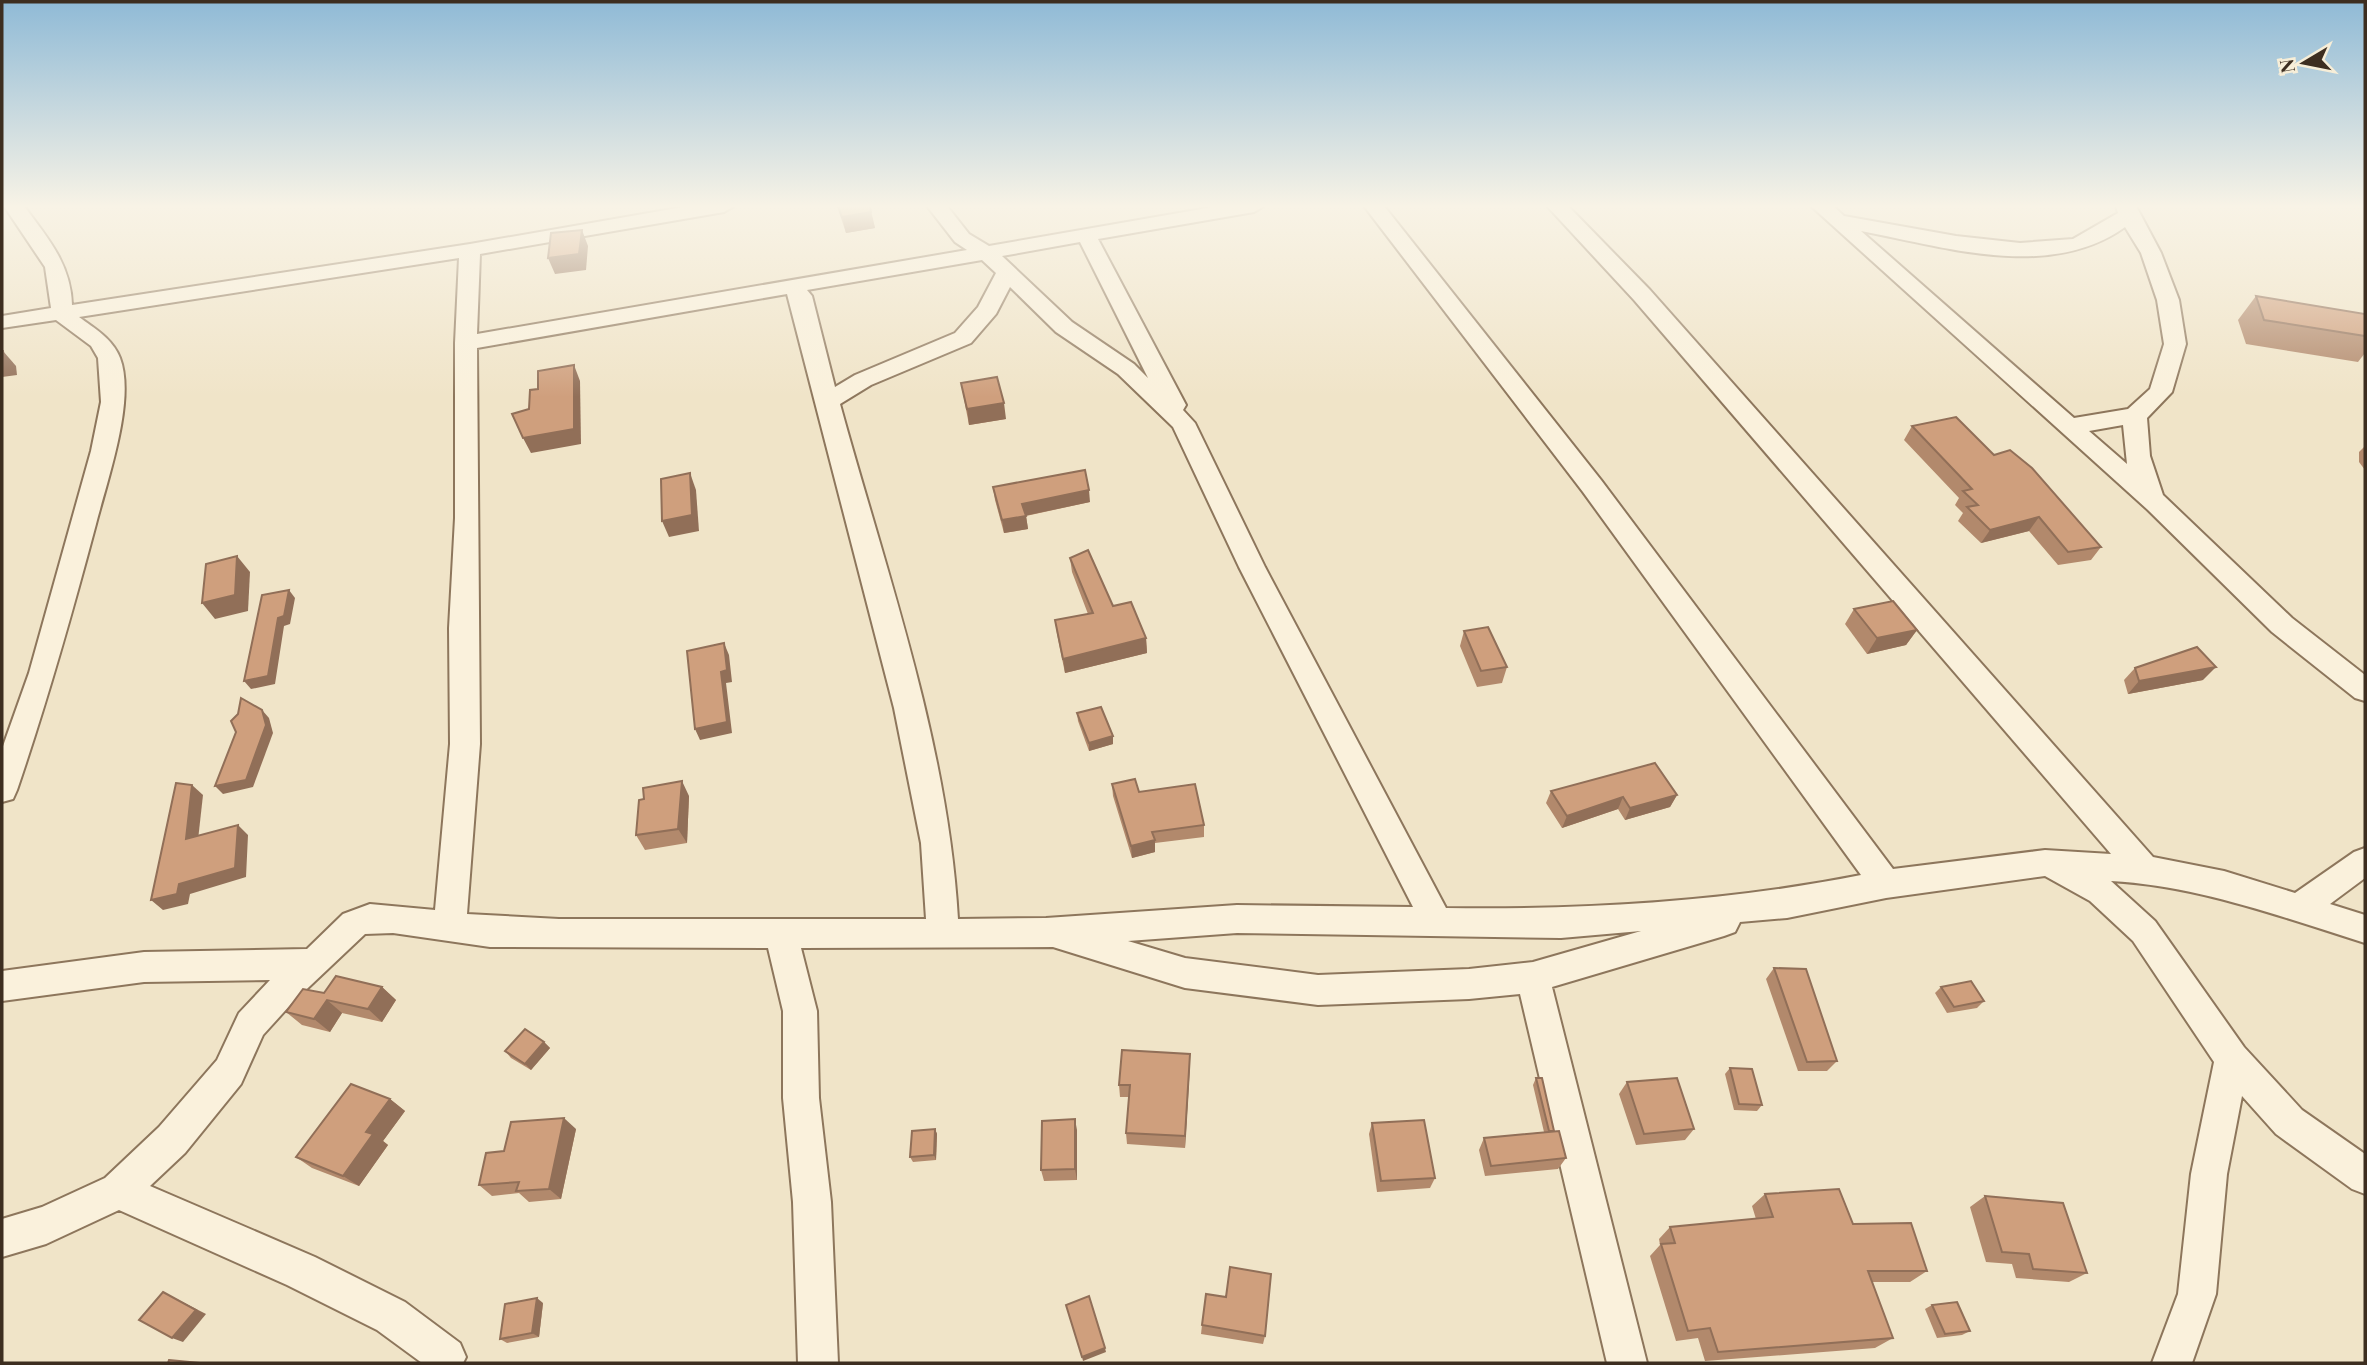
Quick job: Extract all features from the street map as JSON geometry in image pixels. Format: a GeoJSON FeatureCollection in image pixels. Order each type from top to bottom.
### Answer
{"type":"FeatureCollection","features":[{"type":"Feature","properties":{"kind":"street"},"geometry":{"type":"LineString","coordinates":[[58,270],[63,288],[62,314]]}},
{"type":"Feature","properties":{"kind":"street"},"geometry":{"type":"LineString","coordinates":[[2,322],[344,270]]}},
{"type":"Feature","properties":{"kind":"street"},"geometry":{"type":"LineString","coordinates":[[450,924],[464,744],[463,628],[468,518],[466,343],[469,270]]}},
{"type":"Feature","properties":{"kind":"street"},"geometry":{"type":"LineString","coordinates":[[466,343],[889,270]]}},
{"type":"Feature","properties":{"kind":"street"},"geometry":{"type":"LineString","coordinates":[[1002,270],[1064,327],[1126,369],[1183,423]]}},
{"type":"Feature","properties":{"kind":"street"},"geometry":{"type":"LineString","coordinates":[[1104,270],[1183,423],[1252,567],[1437,922]]}},
{"type":"Feature","properties":{"kind":"street"},"geometry":{"type":"LineString","coordinates":[[1424,270],[1600,496],[1885,884]]}},
{"type":"Feature","properties":{"kind":"street"},"geometry":{"type":"LineString","coordinates":[[1618,270],[2144,869]]}},
{"type":"Feature","properties":{"kind":"street"},"geometry":{"type":"LineString","coordinates":[[1892,270],[2157,504],[2282,625],[2363,686]]}},
{"type":"Feature","properties":{"kind":"street"},"geometry":{"type":"LineString","coordinates":[[2070,426],[2135,416],[2161,392],[2175,344],[2168,300],[2157,270]]}},
{"type":"Feature","properties":{"kind":"street"},"geometry":{"type":"LineString","coordinates":[[826,402],[863,380],[963,338],[988,309],[1006,274]]}},
{"type":"Feature","properties":{"kind":"street"},"geometry":{"type":"LineString","coordinates":[[793,286],[804,307],[826,402],[892,641],[936,845],[943,933]]}},
{"type":"Feature","properties":{"kind":"street"},"geometry":{"type":"LineString","coordinates":[[2,790],[43,673],[103,451],[113,402],[109,358],[99,342],[62,314]]}},
{"type":"Feature","properties":{"kind":"street"},"geometry":{"type":"LineString","coordinates":[[2135,416],[2135,453],[2140,474],[2157,504]]}},
{"type":"Feature","properties":{"kind":"street"},"geometry":{"type":"LineString","coordinates":[[2298,909],[2365,861]]}},
{"type":"Feature","properties":{"kind":"street"},"geometry":{"type":"LineString","coordinates":[[2045,863],[2102,891],[2144,931],[2232,1059],[2289,1122],[2365,1176]]}},
{"type":"Feature","properties":{"kind":"street"},"geometry":{"type":"LineString","coordinates":[[1046,933],[1185,973],[1318,990],[1469,984],[1533,977],[1787,904],[1885,884],[2045,863],[2144,869],[2224,885],[2365,929]]}},
{"type":"Feature","properties":{"kind":"street"},"geometry":{"type":"LineString","coordinates":[[2,1238],[46,1225],[118,1191],[172,1139],[229,1072],[251,1024],[279,992],[314,964],[354,924],[370,918],[450,924],[489,932],[1046,933],[1237,919],[1561,924],[1787,904]]}},
{"type":"Feature","properties":{"kind":"street"},"geometry":{"type":"LineString","coordinates":[[781,934],[800,1011],[801,1098],[812,1202],[818,1363]]}},
{"type":"Feature","properties":{"kind":"street"},"geometry":{"type":"LineString","coordinates":[[2,986],[144,967],[314,964]]}},
{"type":"Feature","properties":{"kind":"street"},"geometry":{"type":"LineString","coordinates":[[1533,977],[1627,1363]]}},
{"type":"Feature","properties":{"kind":"street"},"geometry":{"type":"LineString","coordinates":[[2172,1363],[2197,1294],[2208,1174],[2232,1059]]}},
{"type":"Feature","properties":{"kind":"street"},"geometry":{"type":"LineString","coordinates":[[118,1191],[301,1271],[391,1316],[446,1357]]}},
{"type":"Feature","properties":{"kind":"building"},"geometry":{"type":"Polygon","coordinates":[[[2256,296],[2365,314],[2365,336],[2264,320],[2256,296]]]}},
{"type":"Feature","properties":{"kind":"building"},"geometry":{"type":"Polygon","coordinates":[[[574,365],[574,429],[523,438],[512,414],[529,409],[530,390],[538,389],[538,371],[574,365]]]}},
{"type":"Feature","properties":{"kind":"building"},"geometry":{"type":"Polygon","coordinates":[[[997,377],[1004,403],[967,409],[961,383],[997,377]]]}},
{"type":"Feature","properties":{"kind":"building"},"geometry":{"type":"Polygon","coordinates":[[[1956,417],[1994,455],[2010,450],[2032,468],[2101,547],[2068,552],[2039,517],[1990,530],[1967,507],[1978,505],[1963,491],[1972,489],[1912,426],[1956,417]]]}},
{"type":"Feature","properties":{"kind":"building"},"geometry":{"type":"Polygon","coordinates":[[[1085,470],[1089,490],[1022,504],[1026,516],[1002,520],[993,487],[1085,470]]]}},
{"type":"Feature","properties":{"kind":"building"},"geometry":{"type":"Polygon","coordinates":[[[690,473],[692,515],[662,521],[661,479],[690,473]]]}},
{"type":"Feature","properties":{"kind":"building"},"geometry":{"type":"Polygon","coordinates":[[[1088,550],[1113,606],[1131,602],[1146,638],[1063,659],[1055,620],[1093,613],[1070,558],[1088,550]]]}},
{"type":"Feature","properties":{"kind":"building"},"geometry":{"type":"Polygon","coordinates":[[[237,556],[235,595],[202,603],[206,564],[237,556]]]}},
{"type":"Feature","properties":{"kind":"building"},"geometry":{"type":"Polygon","coordinates":[[[289,590],[284,616],[278,618],[268,676],[244,681],[262,595],[289,590]]]}},
{"type":"Feature","properties":{"kind":"building"},"geometry":{"type":"Polygon","coordinates":[[[1893,601],[1917,630],[1877,638],[1854,609],[1893,601]]]}},
{"type":"Feature","properties":{"kind":"building"},"geometry":{"type":"Polygon","coordinates":[[[1488,627],[1507,667],[1481,671],[1464,631],[1488,627]]]}},
{"type":"Feature","properties":{"kind":"building"},"geometry":{"type":"Polygon","coordinates":[[[724,643],[727,670],[721,672],[727,722],[695,729],[687,651],[724,643]]]}},
{"type":"Feature","properties":{"kind":"building"},"geometry":{"type":"Polygon","coordinates":[[[2197,647],[2216,667],[2139,681],[2135,668],[2197,647]]]}},
{"type":"Feature","properties":{"kind":"building"},"geometry":{"type":"Polygon","coordinates":[[[241,698],[262,710],[266,725],[246,780],[215,786],[236,732],[231,721],[238,714],[241,698]]]}},
{"type":"Feature","properties":{"kind":"building"},"geometry":{"type":"Polygon","coordinates":[[[1101,707],[1113,736],[1089,743],[1077,713],[1101,707]]]}},
{"type":"Feature","properties":{"kind":"building"},"geometry":{"type":"Polygon","coordinates":[[[1655,763],[1677,795],[1630,808],[1623,797],[1567,816],[1551,791],[1655,763]]]}},
{"type":"Feature","properties":{"kind":"building"},"geometry":{"type":"Polygon","coordinates":[[[1135,779],[1139,792],[1195,784],[1204,825],[1152,832],[1155,840],[1131,846],[1112,784],[1135,779]]]}},
{"type":"Feature","properties":{"kind":"building"},"geometry":{"type":"Polygon","coordinates":[[[682,781],[678,829],[636,835],[639,800],[644,799],[643,788],[682,781]]]}},
{"type":"Feature","properties":{"kind":"building"},"geometry":{"type":"Polygon","coordinates":[[[176,783],[192,785],[186,839],[238,825],[235,868],[179,884],[177,894],[151,900],[176,783]]]}},
{"type":"Feature","properties":{"kind":"building"},"geometry":{"type":"Polygon","coordinates":[[[1774,968],[1806,969],[1837,1061],[1807,1062],[1774,968]]]}},
{"type":"Feature","properties":{"kind":"building"},"geometry":{"type":"Polygon","coordinates":[[[336,976],[382,987],[368,1009],[327,1000],[314,1019],[286,1012],[303,989],[324,993],[336,976]]]}},
{"type":"Feature","properties":{"kind":"building"},"geometry":{"type":"Polygon","coordinates":[[[1971,981],[1984,1001],[1954,1007],[1941,987],[1971,981]]]}},
{"type":"Feature","properties":{"kind":"building"},"geometry":{"type":"Polygon","coordinates":[[[525,1029],[544,1042],[525,1064],[505,1051],[525,1029]]]}},
{"type":"Feature","properties":{"kind":"building"},"geometry":{"type":"Polygon","coordinates":[[[1122,1050],[1190,1054],[1185,1136],[1126,1133],[1130,1085],[1119,1085],[1122,1050]]]}},
{"type":"Feature","properties":{"kind":"building"},"geometry":{"type":"Polygon","coordinates":[[[1730,1068],[1752,1069],[1762,1105],[1739,1104],[1730,1068]]]}},
{"type":"Feature","properties":{"kind":"building"},"geometry":{"type":"Polygon","coordinates":[[[1536,1078],[1542,1078],[1554,1131],[1549,1131],[1536,1078]]]}},
{"type":"Feature","properties":{"kind":"building"},"geometry":{"type":"Polygon","coordinates":[[[1677,1078],[1694,1129],[1644,1134],[1627,1082],[1677,1078]]]}},
{"type":"Feature","properties":{"kind":"building"},"geometry":{"type":"Polygon","coordinates":[[[351,1084],[390,1099],[366,1132],[373,1134],[343,1176],[296,1157],[351,1084]]]}},
{"type":"Feature","properties":{"kind":"building"},"geometry":{"type":"Polygon","coordinates":[[[564,1118],[549,1189],[516,1191],[519,1182],[479,1185],[486,1153],[504,1151],[511,1122],[564,1118]]]}},
{"type":"Feature","properties":{"kind":"building"},"geometry":{"type":"Polygon","coordinates":[[[1075,1119],[1075,1169],[1041,1170],[1042,1121],[1075,1119]]]}},
{"type":"Feature","properties":{"kind":"building"},"geometry":{"type":"Polygon","coordinates":[[[1424,1120],[1435,1178],[1381,1181],[1372,1123],[1424,1120]]]}},
{"type":"Feature","properties":{"kind":"building"},"geometry":{"type":"Polygon","coordinates":[[[935,1129],[934,1155],[910,1157],[912,1131],[935,1129]]]}},
{"type":"Feature","properties":{"kind":"building"},"geometry":{"type":"Polygon","coordinates":[[[1559,1131],[1566,1158],[1491,1166],[1484,1138],[1559,1131]]]}},
{"type":"Feature","properties":{"kind":"building"},"geometry":{"type":"Polygon","coordinates":[[[1839,1189],[1853,1224],[1911,1223],[1927,1271],[1868,1271],[1893,1338],[1718,1352],[1710,1328],[1688,1331],[1661,1244],[1675,1243],[1670,1227],[1773,1217],[1765,1194],[1839,1189]]]}},
{"type":"Feature","properties":{"kind":"building"},"geometry":{"type":"Polygon","coordinates":[[[1985,1196],[2063,1203],[2087,1273],[2033,1269],[2029,1254],[2002,1252],[1985,1196]]]}},
{"type":"Feature","properties":{"kind":"building"},"geometry":{"type":"Polygon","coordinates":[[[1230,1267],[1271,1274],[1265,1336],[1202,1325],[1206,1294],[1226,1297],[1230,1267]]]}},
{"type":"Feature","properties":{"kind":"building"},"geometry":{"type":"Polygon","coordinates":[[[163,1292],[196,1310],[172,1338],[139,1320],[163,1292]]]}},
{"type":"Feature","properties":{"kind":"building"},"geometry":{"type":"Polygon","coordinates":[[[1089,1296],[1105,1348],[1082,1357],[1066,1305],[1089,1296]]]}},
{"type":"Feature","properties":{"kind":"building"},"geometry":{"type":"Polygon","coordinates":[[[537,1298],[532,1333],[500,1339],[505,1304],[537,1298]]]}},
{"type":"Feature","properties":{"kind":"building"},"geometry":{"type":"Polygon","coordinates":[[[1957,1302],[1970,1331],[1945,1334],[1932,1305],[1957,1302]]]}},
{"type":"Feature","properties":{"kind":"building"},"geometry":{"type":"Polygon","coordinates":[[[169,1360],[200,1363],[168,1363],[169,1360]]]}}]}
